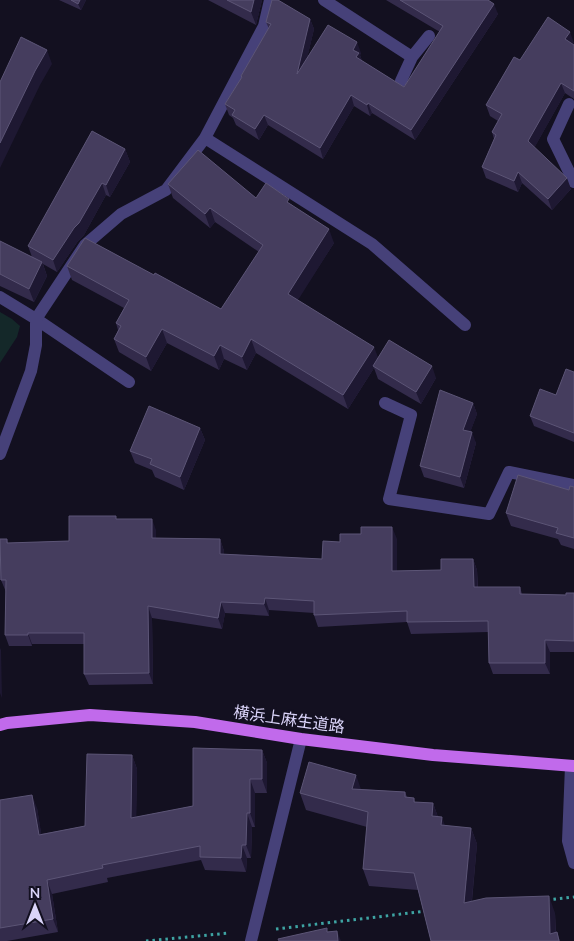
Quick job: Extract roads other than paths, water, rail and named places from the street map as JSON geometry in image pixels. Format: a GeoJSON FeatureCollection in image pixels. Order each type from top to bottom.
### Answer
{"type":"FeatureCollection","features":[{"type":"Feature","properties":{"kind":"main road","name":"横浜上麻生道路"},"geometry":{"type":"LineString","coordinates":[[0,726],[7,723],[90,715],[195,722],[301,739],[433,755],[572,766]]}},
{"type":"Feature","properties":{"kind":"street"},"geometry":{"type":"LineString","coordinates":[[0,454],[31,370],[36,345],[36,319],[85,246],[121,214],[166,190],[205,138],[264,26],[270,0]]}},
{"type":"Feature","properties":{"kind":"street"},"geometry":{"type":"LineString","coordinates":[[324,0],[412,57]]}},
{"type":"Feature","properties":{"kind":"street"},"geometry":{"type":"LineString","coordinates":[[401,81],[412,57],[429,36]]}},
{"type":"Feature","properties":{"kind":"street"},"geometry":{"type":"LineString","coordinates":[[569,104],[553,139],[574,182]]}},
{"type":"Feature","properties":{"kind":"street"},"geometry":{"type":"LineString","coordinates":[[205,138],[372,244],[465,325]]}},
{"type":"Feature","properties":{"kind":"street"},"geometry":{"type":"LineString","coordinates":[[0,297],[129,382]]}},
{"type":"Feature","properties":{"kind":"street"},"geometry":{"type":"LineString","coordinates":[[384,403],[411,415],[389,499],[489,514],[509,472],[574,484]]}},
{"type":"Feature","properties":{"kind":"street"},"geometry":{"type":"LineString","coordinates":[[251,936],[301,739]]}},
{"type":"Feature","properties":{"kind":"street"},"geometry":{"type":"LineString","coordinates":[[572,766],[568,841],[574,863]]}}]}
